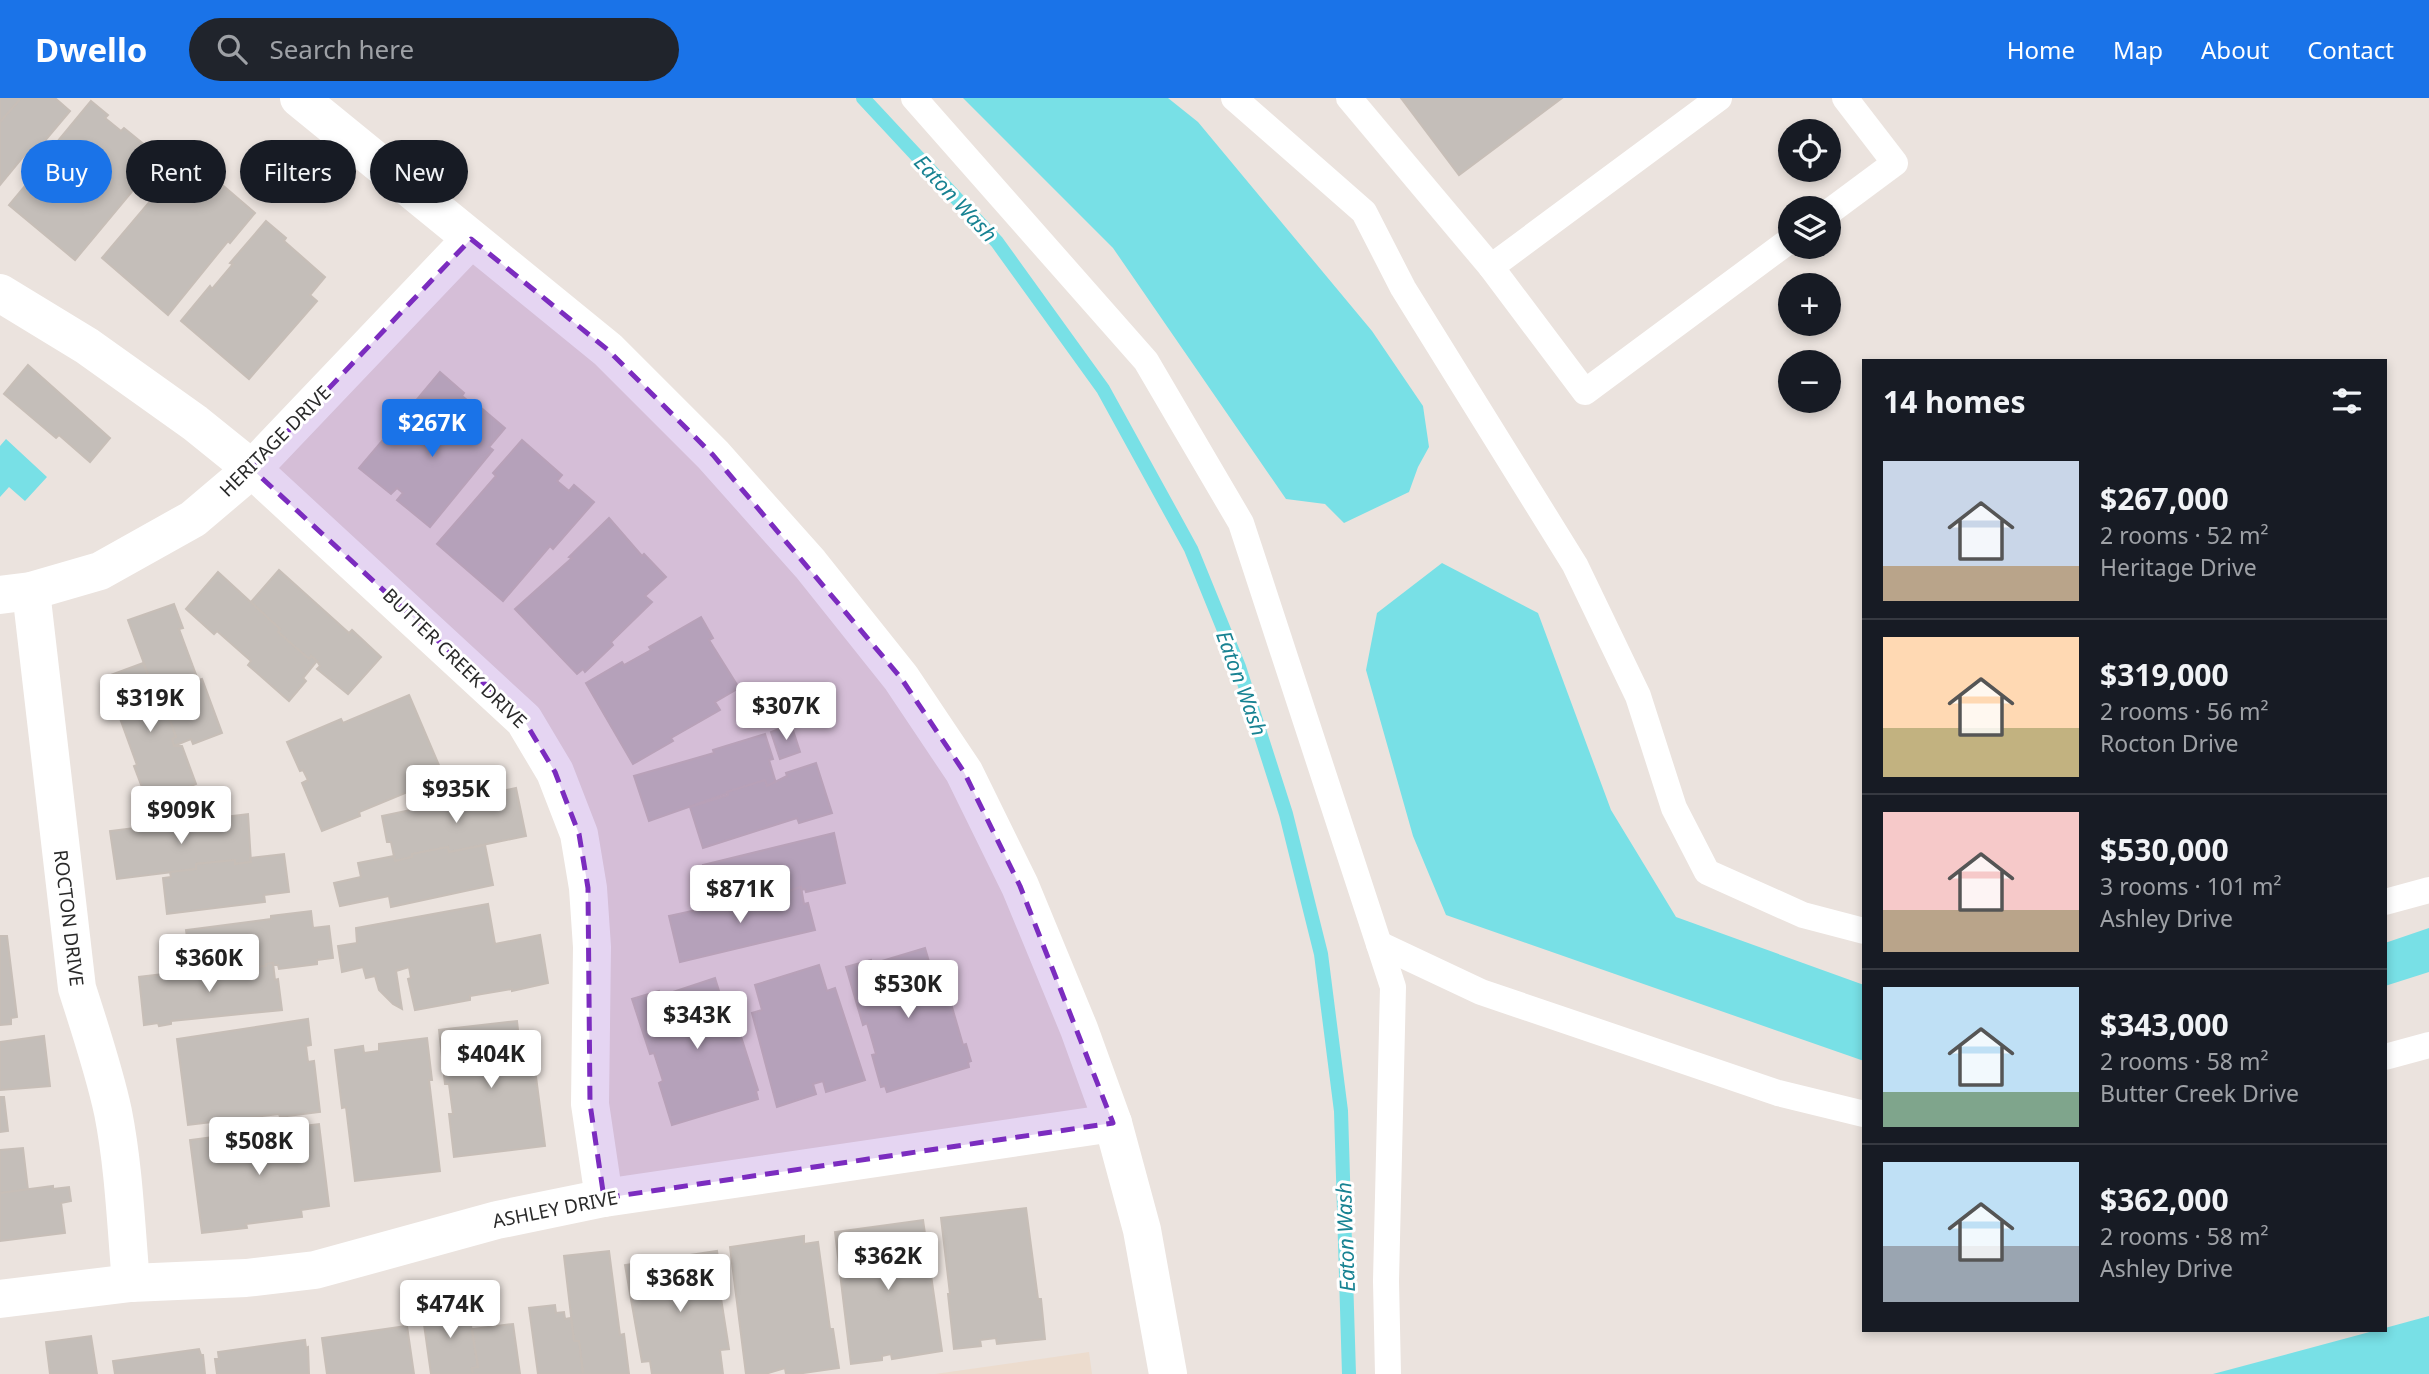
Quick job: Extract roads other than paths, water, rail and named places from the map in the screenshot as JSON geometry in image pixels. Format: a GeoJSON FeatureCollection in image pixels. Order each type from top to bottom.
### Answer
{"type":"FeatureCollection","features":[{"type":"Feature","properties":{"kind":"street"},"geometry":{"type":"LineString","coordinates":[[299,98],[608,350],[713,455],[810,564],[901,678],[964,772],[1020,886],[1079,1029],[1113,1124],[1142,1230],[1168,1374]]}},
{"type":"Feature","properties":{"kind":"street","name":"HERITAGE DRIVE"},"geometry":{"type":"LineString","coordinates":[[15,593],[100,571],[193,519],[252,469],[471,239]]}},
{"type":"Feature","properties":{"kind":"street","name":"BUTTER CREEK DRIVE"},"geometry":{"type":"LineString","coordinates":[[0,293],[87,346],[195,423],[252,469],[524,720],[555,772],[579,834],[588,888],[592,947],[590,1104],[604,1198]]}},
{"type":"Feature","properties":{"kind":"street","name":"ROCTON DRIVE"},"geometry":{"type":"LineString","coordinates":[[15,593],[77,988],[113,1112],[122,1177],[131,1283]]}},
{"type":"Feature","properties":{"kind":"street","name":"ASHLEY DRIVE"},"geometry":{"type":"LineString","coordinates":[[0,1299],[131,1283],[246,1278],[314,1270],[497,1220],[604,1198],[1113,1124]]}},
{"type":"Feature","properties":{"kind":"lane"},"geometry":{"type":"LineString","coordinates":[[914,98],[1146,360],[1241,523],[1393,987],[1386,1280],[1388,1374]]}},
{"type":"Feature","properties":{"kind":"lane"},"geometry":{"type":"LineString","coordinates":[[1234,98],[1364,212],[1403,288],[1575,565],[1638,696],[1674,808],[1707,872],[1803,915],[1862,930]]}},
{"type":"Feature","properties":{"kind":"lane"},"geometry":{"type":"LineString","coordinates":[[1349,98],[1491,267],[1585,392],[1778,249]]}},
{"type":"Feature","properties":{"kind":"lane"},"geometry":{"type":"LineString","coordinates":[[1491,267],[1719,98]]}},
{"type":"Feature","properties":{"kind":"lane"},"geometry":{"type":"LineString","coordinates":[[1841,203],[1895,163],[1845,98]]}},
{"type":"Feature","properties":{"kind":"lane"},"geometry":{"type":"LineString","coordinates":[[2387,901],[2429,890]]}},
{"type":"Feature","properties":{"kind":"lane"},"geometry":{"type":"LineString","coordinates":[[1379,944],[1481,992],[1778,1093],[1862,1114]]}},
{"type":"Feature","properties":{"kind":"lane"},"geometry":{"type":"LineString","coordinates":[[2387,1056],[2429,1045]]}},
{"type":"Feature","properties":{"kind":"water"},"geometry":{"type":"Polygon","coordinates":[[[963,98],[1168,98],[1198,122],[1372,331],[1423,406],[1429,447],[1409,492],[1344,523],[1325,504],[1286,499],[1113,248],[963,98]]]}},
{"type":"Feature","properties":{"kind":"water"},"geometry":{"type":"Polygon","coordinates":[[[6,439],[47,477],[25,501],[9,487],[0,497],[0,446],[6,439]]]}},
{"type":"Feature","properties":{"kind":"water"},"geometry":{"type":"Polygon","coordinates":[[[1442,563],[1538,613],[1611,810],[1676,917],[1862,984],[1862,1060],[1446,915],[1413,836],[1366,670],[1377,613],[1442,563]]]}},
{"type":"Feature","properties":{"kind":"water"},"geometry":{"type":"Polygon","coordinates":[[[2429,928],[2429,972],[2387,985],[2387,942],[2429,928]]]}},
{"type":"Feature","properties":{"kind":"water"},"geometry":{"type":"Polygon","coordinates":[[[2429,1316],[2429,1374],[2213,1374],[2370,1332],[2387,1332],[2387,1327],[2429,1316]]]}},
{"type":"Feature","properties":{"kind":"waterway","name":"Eaton Wash"},"geometry":{"type":"LineString","coordinates":[[863,98],[997,242],[1103,389],[1191,549],[1239,667],[1286,814],[1321,954],[1341,1111],[1349,1374]]}}]}
